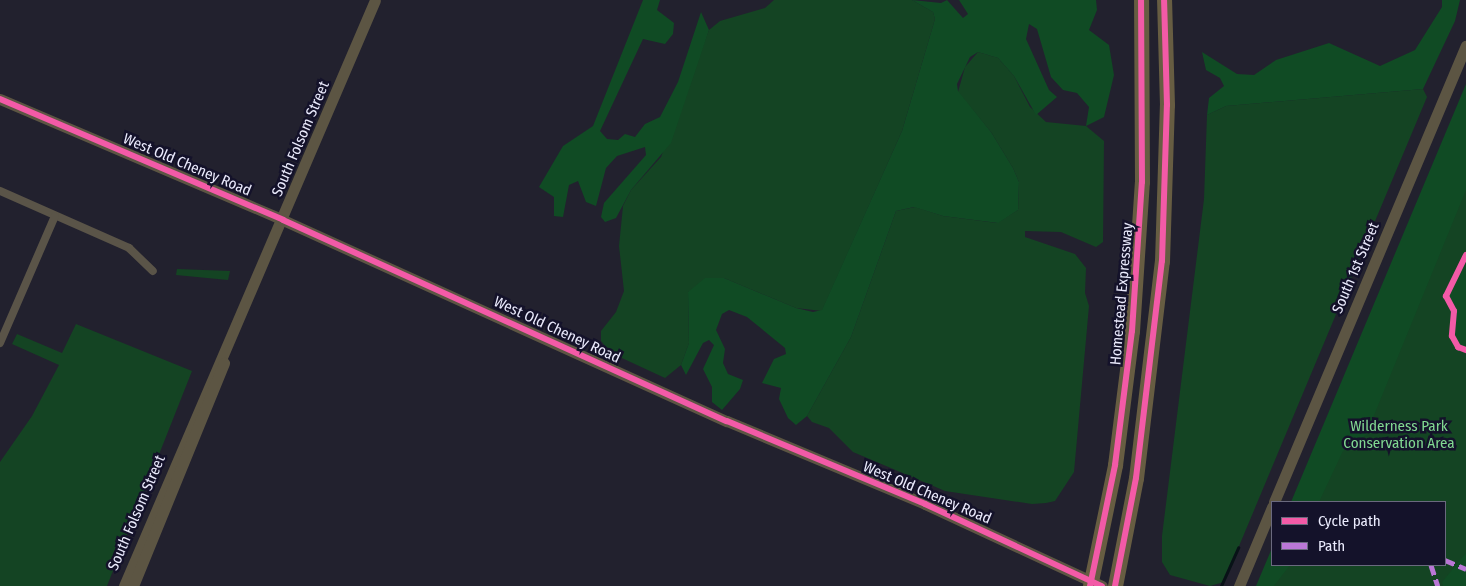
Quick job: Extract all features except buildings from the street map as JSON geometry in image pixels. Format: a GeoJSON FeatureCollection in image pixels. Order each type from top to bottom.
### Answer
{"type":"FeatureCollection","features":[{"type":"Feature","properties":{"kind":"highway","name":"Homestead Expressway"},"geometry":{"type":"LineString","coordinates":[[1095,584],[1115,465],[1132,331],[1142,173],[1141,0]]}},
{"type":"Feature","properties":{"kind":"highway"},"geometry":{"type":"LineString","coordinates":[[1115,586],[1143,431],[1162,261],[1167,105],[1164,0]]}},
{"type":"Feature","properties":{"kind":"street","name":"South Folsom Street"},"geometry":{"type":"LineString","coordinates":[[124,586],[211,378],[229,343],[283,220],[375,0]]}},
{"type":"Feature","properties":{"kind":"street","name":"South 1st Street"},"geometry":{"type":"LineString","coordinates":[[1274,501],[1466,46]]}},
{"type":"Feature","properties":{"kind":"street","name":"West Old Cheney Road"},"geometry":{"type":"LineString","coordinates":[[0,99],[283,220],[1095,584]]}},
{"type":"Feature","properties":{"kind":"street"},"geometry":{"type":"LineString","coordinates":[[0,191],[129,248],[154,272]]}},
{"type":"Feature","properties":{"kind":"street"},"geometry":{"type":"LineString","coordinates":[[0,344],[55,216]]}},
{"type":"Feature","properties":{"kind":"street","name":"South Folsom Street"},"geometry":{"type":"LineString","coordinates":[[133,586],[219,380],[229,343]]}},
{"type":"Feature","properties":{"kind":"street"},"geometry":{"type":"LineString","coordinates":[[1239,586],[1271,509]]}},
{"type":"Feature","properties":{"kind":"green space"},"geometry":{"type":"Polygon","coordinates":[[[643,0],[660,0],[657,10],[674,23],[673,34],[665,44],[643,39],[600,131],[607,139],[618,140],[625,134],[635,137],[645,124],[660,117],[678,82],[701,12],[709,30],[671,143],[631,190],[616,218],[605,222],[601,217],[604,203],[646,155],[645,147],[617,156],[606,168],[596,206],[586,202],[578,181],[569,185],[563,217],[554,216],[554,197],[539,187],[563,146],[593,126],[643,0]]]}},
{"type":"Feature","properties":{"kind":"green space"},"geometry":{"type":"Polygon","coordinates":[[[774,0],[912,0],[933,12],[935,19],[902,131],[822,311],[796,308],[724,278],[688,292],[689,343],[681,365],[665,378],[611,353],[601,341],[601,331],[616,312],[624,291],[619,246],[623,206],[631,190],[661,157],[709,30],[720,21],[765,8],[774,0]]]}},
{"type":"Feature","properties":{"kind":"green space"},"geometry":{"type":"Polygon","coordinates":[[[912,0],[941,3],[947,0],[963,18],[968,14],[959,0],[1096,0],[1097,10],[1089,30],[1109,45],[1114,75],[1104,117],[1086,126],[1089,107],[1077,93],[1063,90],[1051,77],[1037,29],[1029,24],[1026,39],[1049,90],[1057,97],[1036,115],[1014,76],[998,58],[978,52],[970,57],[957,84],[958,91],[991,132],[1013,168],[1019,182],[1018,210],[998,223],[943,216],[914,207],[896,211],[851,337],[807,416],[796,425],[788,418],[779,399],[781,388],[762,383],[774,359],[786,354],[785,348],[747,317],[729,310],[722,314],[716,330],[725,349],[723,363],[728,374],[743,380],[740,389],[722,410],[712,402],[712,387],[703,369],[714,345],[709,340],[703,343],[686,375],[681,365],[689,343],[688,292],[705,278],[724,278],[796,308],[813,312],[822,310],[902,131],[935,19],[933,12],[912,0]]]}},
{"type":"Feature","properties":{"kind":"green space"},"geometry":{"type":"Polygon","coordinates":[[[1442,0],[1460,0],[1455,21],[1423,89],[1226,106],[1207,115],[1209,98],[1224,86],[1220,78],[1206,70],[1202,52],[1237,74],[1254,75],[1276,60],[1329,43],[1380,66],[1415,50],[1442,7],[1442,0]]]}},
{"type":"Feature","properties":{"kind":"green space"},"geometry":{"type":"Polygon","coordinates":[[[978,52],[998,58],[1014,76],[1030,107],[1046,122],[1086,126],[1104,141],[1103,242],[1096,247],[1061,232],[1025,231],[1025,237],[1075,254],[1086,268],[1085,293],[1089,306],[1074,472],[1055,501],[1046,503],[1032,504],[945,491],[853,452],[829,428],[812,422],[807,416],[851,337],[896,211],[915,207],[943,216],[997,223],[1018,210],[1019,182],[1013,168],[991,132],[958,92],[965,67],[978,52]]]}},
{"type":"Feature","properties":{"kind":"green space"},"geometry":{"type":"Polygon","coordinates":[[[1466,84],[1466,190],[1366,435],[1343,451],[1319,501],[1291,501],[1466,84]]]}},
{"type":"Feature","properties":{"kind":"green space"},"geometry":{"type":"Polygon","coordinates":[[[1423,89],[1427,97],[1224,582],[1210,586],[1170,575],[1162,562],[1162,536],[1204,199],[1207,115],[1226,106],[1423,89]]]}},
{"type":"Feature","properties":{"kind":"green space","name":"Wilderness Park Conservation Area"},"geometry":{"type":"Polygon","coordinates":[[[1466,100],[1466,586],[1263,586],[1272,566],[1446,566],[1446,501],[1298,501],[1466,100]]]}},
{"type":"Feature","properties":{"kind":"green space"},"geometry":{"type":"Polygon","coordinates":[[[1466,263],[1466,348],[1452,347],[1450,291],[1466,263]]]}},
{"type":"Feature","properties":{"kind":"green space"},"geometry":{"type":"Polygon","coordinates":[[[177,269],[230,271],[228,280],[176,275],[177,269]]]}},
{"type":"Feature","properties":{"kind":"green space"},"geometry":{"type":"Polygon","coordinates":[[[76,324],[192,371],[107,586],[0,586],[0,462],[32,416],[59,365],[12,344],[17,334],[62,353],[76,324]]]}},
{"type":"Feature","properties":{"kind":"green space"},"geometry":{"type":"Polygon","coordinates":[[[1271,550],[1271,566],[1289,566],[1274,586],[1256,586],[1271,550]]]}},
{"type":"Feature","properties":{"kind":"green space"},"geometry":{"type":"Polygon","coordinates":[[[1466,553],[1466,586],[1443,586],[1442,582],[1466,553]]]}},
{"type":"Feature","properties":{"kind":"waterway"},"geometry":{"type":"LineString","coordinates":[[1221,586],[1238,548]]}},
{"type":"Feature","properties":{"kind":"marked path"},"geometry":{"type":"LineString","coordinates":[[1446,560],[1466,569]]}},
{"type":"Feature","properties":{"kind":"marked path"},"geometry":{"type":"LineString","coordinates":[[1431,566],[1438,586]]}},
{"type":"Feature","properties":{"kind":"cycle path"},"geometry":{"type":"LineString","coordinates":[[1090,586],[1115,465],[1132,331],[1142,182],[1141,0]]}},
{"type":"Feature","properties":{"kind":"cycle path"},"geometry":{"type":"LineString","coordinates":[[1115,586],[1136,478],[1162,261],[1167,105],[1164,0]]}},
{"type":"Feature","properties":{"kind":"cycle path"},"geometry":{"type":"LineString","coordinates":[[0,99],[283,220],[727,421],[925,504],[1102,586]]}},
{"type":"Feature","properties":{"kind":"cycle path"},"geometry":{"type":"LineString","coordinates":[[1466,255],[1446,296],[1454,311],[1452,336],[1458,347],[1466,350]]}}]}
